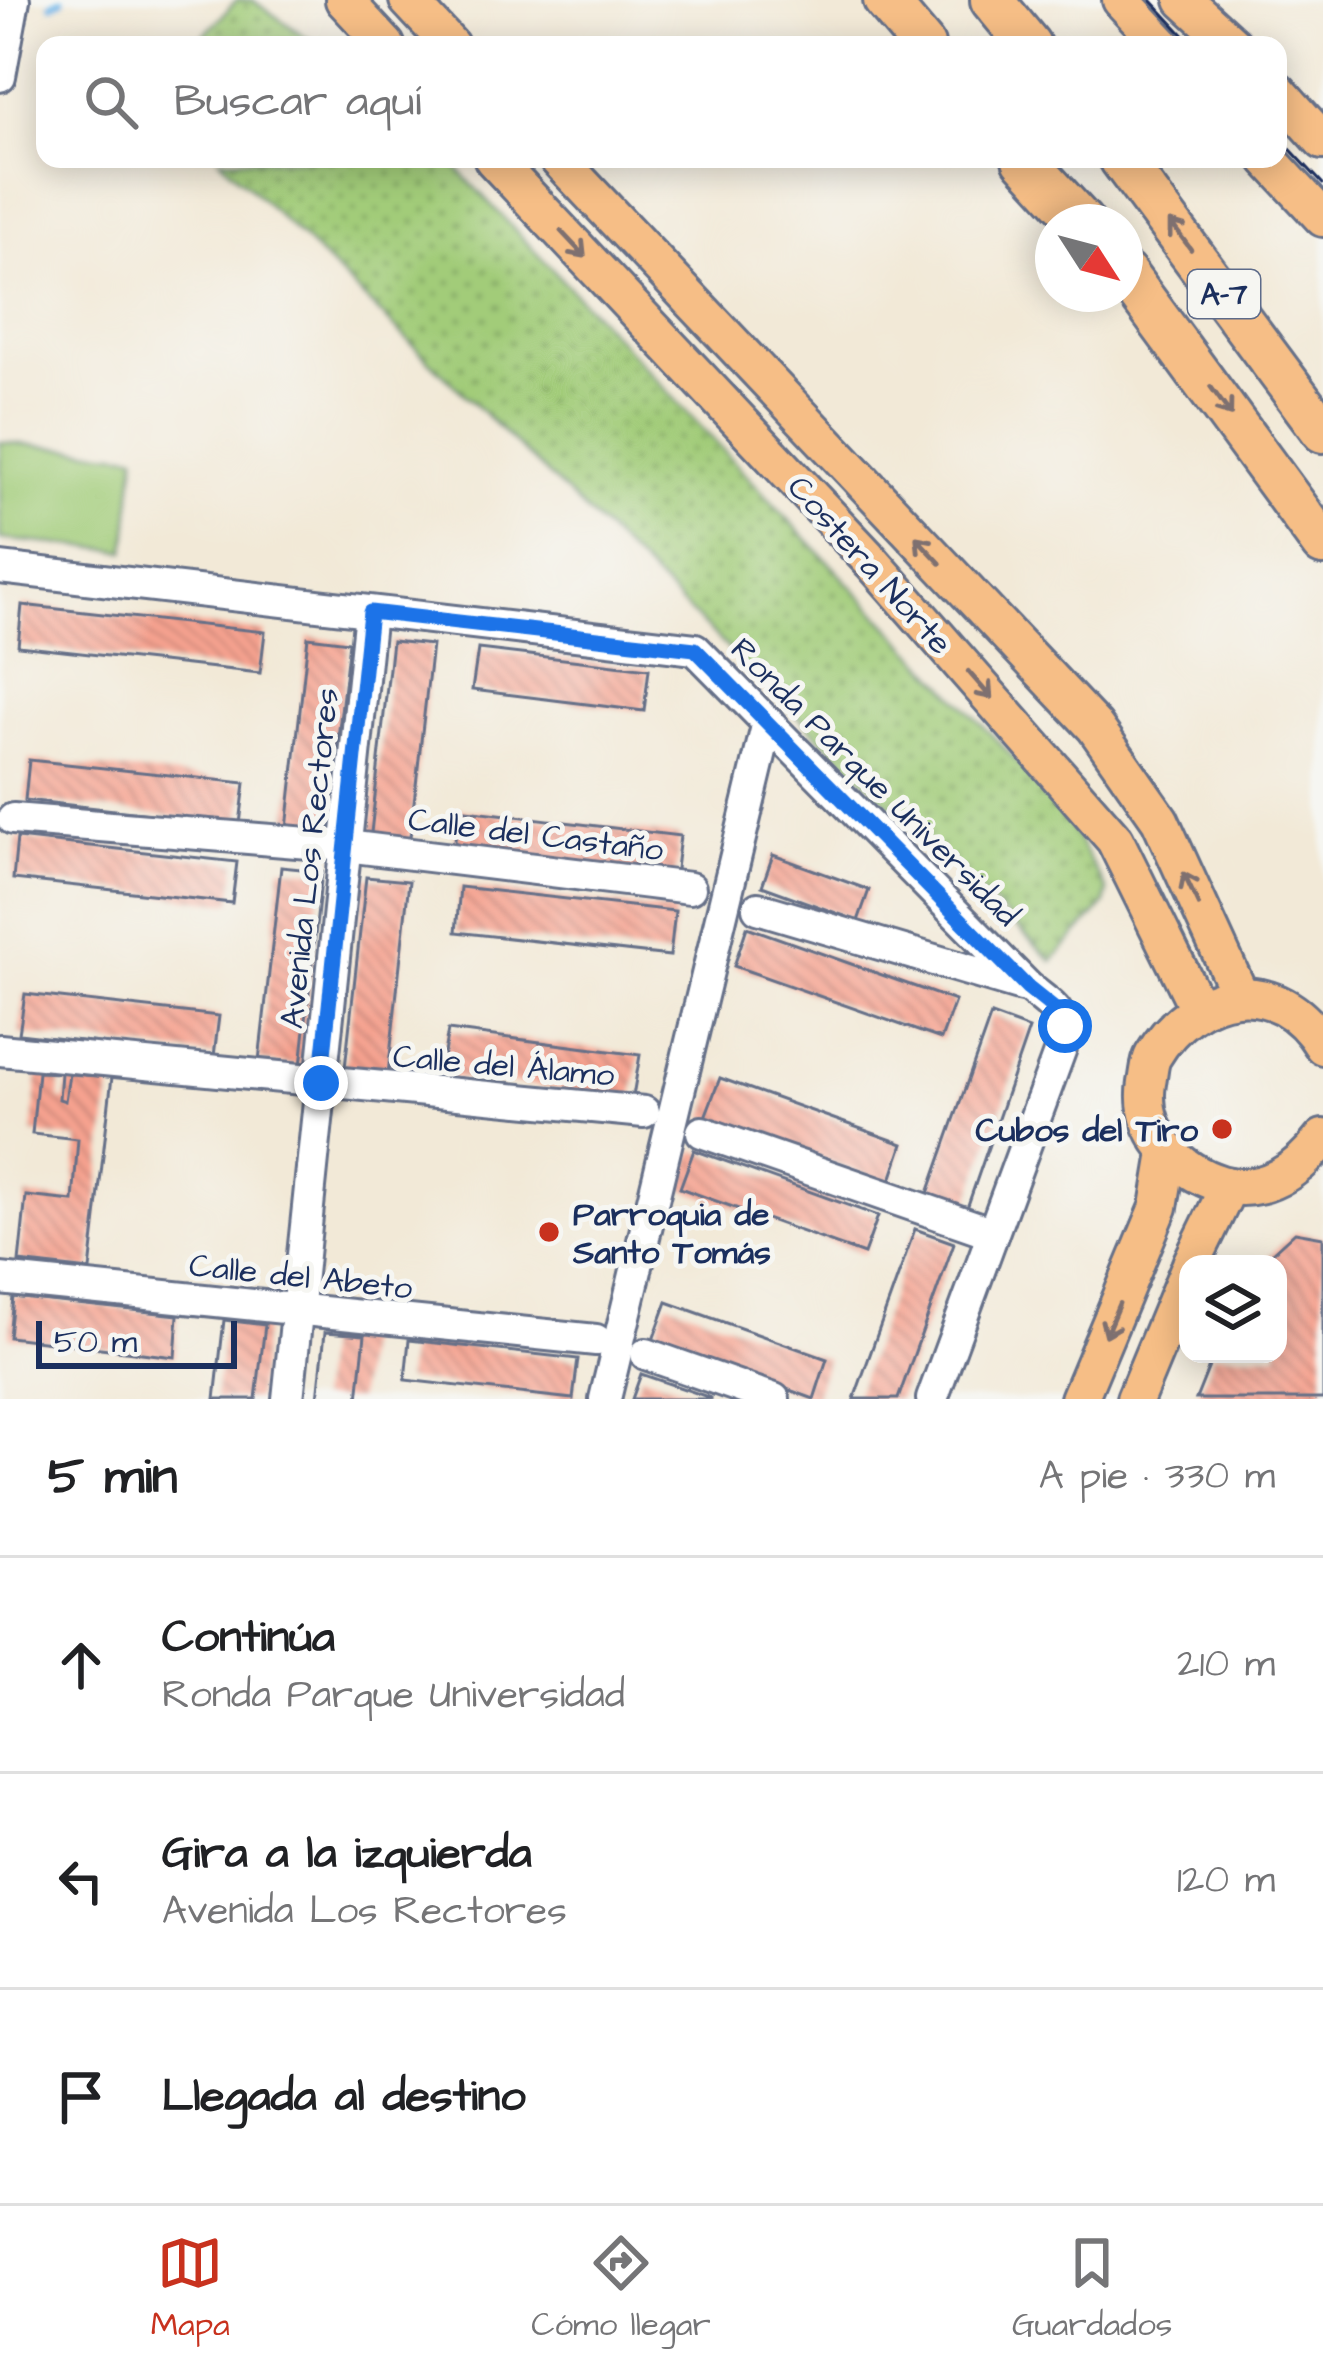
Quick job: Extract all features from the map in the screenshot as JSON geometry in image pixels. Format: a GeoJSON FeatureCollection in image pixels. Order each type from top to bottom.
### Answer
{"type":"FeatureCollection","features":[{"type":"Feature","properties":{"kind":"highway"},"geometry":{"type":"LineString","coordinates":[[885,0],[915,36]]}},
{"type":"Feature","properties":{"kind":"highway"},"geometry":{"type":"LineString","coordinates":[[919,0],[945,36]]}},
{"type":"Feature","properties":{"kind":"highway"},"geometry":{"type":"LineString","coordinates":[[992,0],[1022,36]]}},
{"type":"Feature","properties":{"kind":"highway"},"geometry":{"type":"LineString","coordinates":[[1033,168],[1067,204]]}},
{"type":"Feature","properties":{"kind":"highway"},"geometry":{"type":"LineString","coordinates":[[1045,168],[1071,204]]}},
{"type":"Feature","properties":{"kind":"highway","name":"A-7"},"geometry":{"type":"LineString","coordinates":[[1128,168],[1323,431]]}},
{"type":"Feature","properties":{"kind":"highway","name":"A-7"},"geometry":{"type":"LineString","coordinates":[[1143,299],[1323,544]]}},
{"type":"Feature","properties":{"kind":"main road"},"geometry":{"type":"LineString","coordinates":[[344,0],[378,36]]}},
{"type":"Feature","properties":{"kind":"main road"},"geometry":{"type":"LineString","coordinates":[[408,0],[442,36]]}},
{"type":"Feature","properties":{"kind":"main road"},"geometry":{"type":"LineString","coordinates":[[1121,0],[1155,36]]}},
{"type":"Feature","properties":{"kind":"main road"},"geometry":{"type":"LineString","coordinates":[[1184,0],[1223,36]]}},
{"type":"Feature","properties":{"kind":"main road"},"geometry":{"type":"LineString","coordinates":[[1287,101],[1323,140]]}},
{"type":"Feature","properties":{"kind":"main road","name":"Costera Norte"},"geometry":{"type":"LineString","coordinates":[[501,168],[872,562],[1115,840],[1198,1006]]}},
{"type":"Feature","properties":{"kind":"main road","name":"Costera Norte"},"geometry":{"type":"LineString","coordinates":[[567,168],[1095,727],[1160,820],[1240,995]]}},
{"type":"Feature","properties":{"kind":"main road"},"geometry":{"type":"LineString","coordinates":[[1276,168],[1323,218]]}},
{"type":"Feature","properties":{"kind":"main road"},"geometry":{"type":"LineString","coordinates":[[1323,1046],[1292,1011],[1265,999],[1240,995],[1198,1006],[1152,1058],[1145,1093],[1153,1129],[1168,1154],[1196,1176],[1229,1186],[1257,1185],[1311,1167],[1323,1138]]}},
{"type":"Feature","properties":{"kind":"main road"},"geometry":{"type":"LineString","coordinates":[[1078,1399],[1159,1207],[1168,1154]]}},
{"type":"Feature","properties":{"kind":"main road"},"geometry":{"type":"LineString","coordinates":[[1196,1255],[1229,1186]]}},
{"type":"Feature","properties":{"kind":"main road"},"geometry":{"type":"LineString","coordinates":[[1135,1399],[1179,1294]]}},
{"type":"Feature","properties":{"kind":"street"},"geometry":{"type":"LineString","coordinates":[[0,76],[14,0]]}},
{"type":"Feature","properties":{"kind":"street","name":"Ronda Parque Universidad"},"geometry":{"type":"LineString","coordinates":[[0,568],[695,649],[1028,988],[1058,1012],[1065,1026],[1061,1048],[932,1399]]}},
{"type":"Feature","properties":{"kind":"street","name":"Avenida Los Rectores"},"geometry":{"type":"LineString","coordinates":[[288,1399],[370,612]]}},
{"type":"Feature","properties":{"kind":"street"},"geometry":{"type":"LineString","coordinates":[[605,1399],[767,722]]}},
{"type":"Feature","properties":{"kind":"street","name":"Calle del Castaño"},"geometry":{"type":"LineString","coordinates":[[13,819],[346,846],[690,889]]}},
{"type":"Feature","properties":{"kind":"street"},"geometry":{"type":"LineString","coordinates":[[758,908],[1028,988]]}},
{"type":"Feature","properties":{"kind":"street","name":"Calle del Álamo"},"geometry":{"type":"LineString","coordinates":[[0,1050],[644,1112]]}},
{"type":"Feature","properties":{"kind":"street"},"geometry":{"type":"LineString","coordinates":[[701,1132],[991,1232]]}},
{"type":"Feature","properties":{"kind":"street","name":"Calle del Abeto"},"geometry":{"type":"LineString","coordinates":[[0,1279],[596,1340]]}},
{"type":"Feature","properties":{"kind":"street"},"geometry":{"type":"LineString","coordinates":[[646,1354],[774,1399]]}},
{"type":"Feature","properties":{"kind":"green space"},"geometry":{"type":"Polygon","coordinates":[[[237,0],[252,0],[305,36],[203,36],[237,0]]]}},
{"type":"Feature","properties":{"kind":"green space"},"geometry":{"type":"Polygon","coordinates":[[[229,168],[456,168],[1059,806],[1107,891],[1105,904],[1052,961],[229,168]]]}},
{"type":"Feature","properties":{"kind":"green space"},"geometry":{"type":"Polygon","coordinates":[[[0,442],[136,455],[126,551],[0,539],[0,442]]]}},
{"type":"Feature","properties":{"kind":"building"},"geometry":{"type":"Polygon","coordinates":[[[22,605],[265,632],[260,673],[18,646],[22,605]]]}},
{"type":"Feature","properties":{"kind":"building"},"geometry":{"type":"Polygon","coordinates":[[[308,637],[349,642],[327,834],[287,829],[308,637]]]}},
{"type":"Feature","properties":{"kind":"building"},"geometry":{"type":"Polygon","coordinates":[[[392,641],[432,645],[409,846],[370,842],[392,641]]]}},
{"type":"Feature","properties":{"kind":"building"},"geometry":{"type":"Polygon","coordinates":[[[478,649],[649,669],[644,711],[472,690],[478,649]]]}},
{"type":"Feature","properties":{"kind":"building"},"geometry":{"type":"Polygon","coordinates":[[[29,760],[245,783],[240,824],[25,800],[29,760]]]}},
{"type":"Feature","properties":{"kind":"building"},"geometry":{"type":"Polygon","coordinates":[[[458,809],[680,836],[675,877],[454,852],[458,809]]]}},
{"type":"Feature","properties":{"kind":"building"},"geometry":{"type":"Polygon","coordinates":[[[17,838],[237,862],[232,903],[13,879],[17,838]]]}},
{"type":"Feature","properties":{"kind":"building"},"geometry":{"type":"Polygon","coordinates":[[[773,855],[869,890],[858,921],[762,886],[773,855]]]}},
{"type":"Feature","properties":{"kind":"building"},"geometry":{"type":"Polygon","coordinates":[[[281,867],[322,871],[301,1066],[259,1061],[281,867]]]}},
{"type":"Feature","properties":{"kind":"building"},"geometry":{"type":"Polygon","coordinates":[[[366,877],[409,881],[388,1074],[345,1068],[366,877]]]}},
{"type":"Feature","properties":{"kind":"building"},"geometry":{"type":"Polygon","coordinates":[[[460,887],[675,911],[670,956],[456,932],[460,887]]]}},
{"type":"Feature","properties":{"kind":"building"},"geometry":{"type":"Polygon","coordinates":[[[747,927],[955,1001],[941,1039],[734,966],[747,927]]]}},
{"type":"Feature","properties":{"kind":"building"},"geometry":{"type":"Polygon","coordinates":[[[25,994],[219,1016],[214,1056],[19,1034],[25,994]]]}},
{"type":"Feature","properties":{"kind":"building"},"geometry":{"type":"Polygon","coordinates":[[[991,1015],[1029,1029],[966,1211],[927,1196],[991,1015]]]}},
{"type":"Feature","properties":{"kind":"building"},"geometry":{"type":"Polygon","coordinates":[[[448,1030],[640,1055],[633,1096],[440,1076],[448,1030]]]}},
{"type":"Feature","properties":{"kind":"building"},"geometry":{"type":"Polygon","coordinates":[[[38,1072],[61,1073],[59,1099],[65,1101],[69,1074],[112,1077],[90,1270],[19,1262],[26,1196],[73,1201],[78,1139],[32,1134],[38,1072]]]}},
{"type":"Feature","properties":{"kind":"building"},"geometry":{"type":"Polygon","coordinates":[[[720,1078],[903,1144],[890,1183],[705,1117],[720,1078]]]}},
{"type":"Feature","properties":{"kind":"building"},"geometry":{"type":"Polygon","coordinates":[[[694,1150],[878,1216],[864,1254],[680,1188],[694,1150]]]}},
{"type":"Feature","properties":{"kind":"building"},"geometry":{"type":"Polygon","coordinates":[[[915,1229],[954,1243],[898,1399],[854,1399],[915,1229]]]}},
{"type":"Feature","properties":{"kind":"building"},"geometry":{"type":"Polygon","coordinates":[[[1295,1232],[1323,1237],[1323,1399],[1196,1399],[1210,1363],[1287,1363],[1287,1255],[1270,1255],[1295,1232]]]}},
{"type":"Feature","properties":{"kind":"building"},"geometry":{"type":"Polygon","coordinates":[[[13,1297],[178,1315],[175,1357],[9,1337],[13,1297]]]}},
{"type":"Feature","properties":{"kind":"building"},"geometry":{"type":"Polygon","coordinates":[[[667,1302],[827,1359],[814,1399],[653,1340],[667,1302]]]}},
{"type":"Feature","properties":{"kind":"building"},"geometry":{"type":"Polygon","coordinates":[[[224,1320],[265,1325],[256,1399],[215,1399],[224,1320]]]}},
{"type":"Feature","properties":{"kind":"building"},"geometry":{"type":"Polygon","coordinates":[[[325,1332],[365,1335],[358,1399],[318,1399],[325,1332]]]}},
{"type":"Feature","properties":{"kind":"building"},"geometry":{"type":"Polygon","coordinates":[[[409,1340],[578,1359],[573,1399],[405,1380],[409,1340]]]}},
{"type":"Feature","properties":{"kind":"building"},"geometry":{"type":"Polygon","coordinates":[[[641,1374],[711,1398],[711,1399],[632,1399],[641,1374]]]}},
{"type":"Feature","properties":{"kind":"waterway"},"geometry":{"type":"LineString","coordinates":[[52,4],[61,0]]}},
{"type":"Feature","properties":{"kind":"tram line"},"geometry":{"type":"LineString","coordinates":[[1151,0],[1185,36]]}},
{"type":"Feature","properties":{"kind":"tram line"},"geometry":{"type":"LineString","coordinates":[[1287,146],[1323,184]]}},
{"type":"Feature","properties":{"kind":"place","name":"Cubos del Tiro"},"geometry":{"type":"Point","coordinates":[1222,1129]}},
{"type":"Feature","properties":{"kind":"place","name":"Parroquia de Santo Tomás"},"geometry":{"type":"Point","coordinates":[549,1232]}},
{"type":"Feature","properties":{"kind":"route"},"geometry":{"type":"LineString","coordinates":[[321,1083],[370,612],[695,649],[1028,988],[1058,1012],[1065,1026]]}}]}
